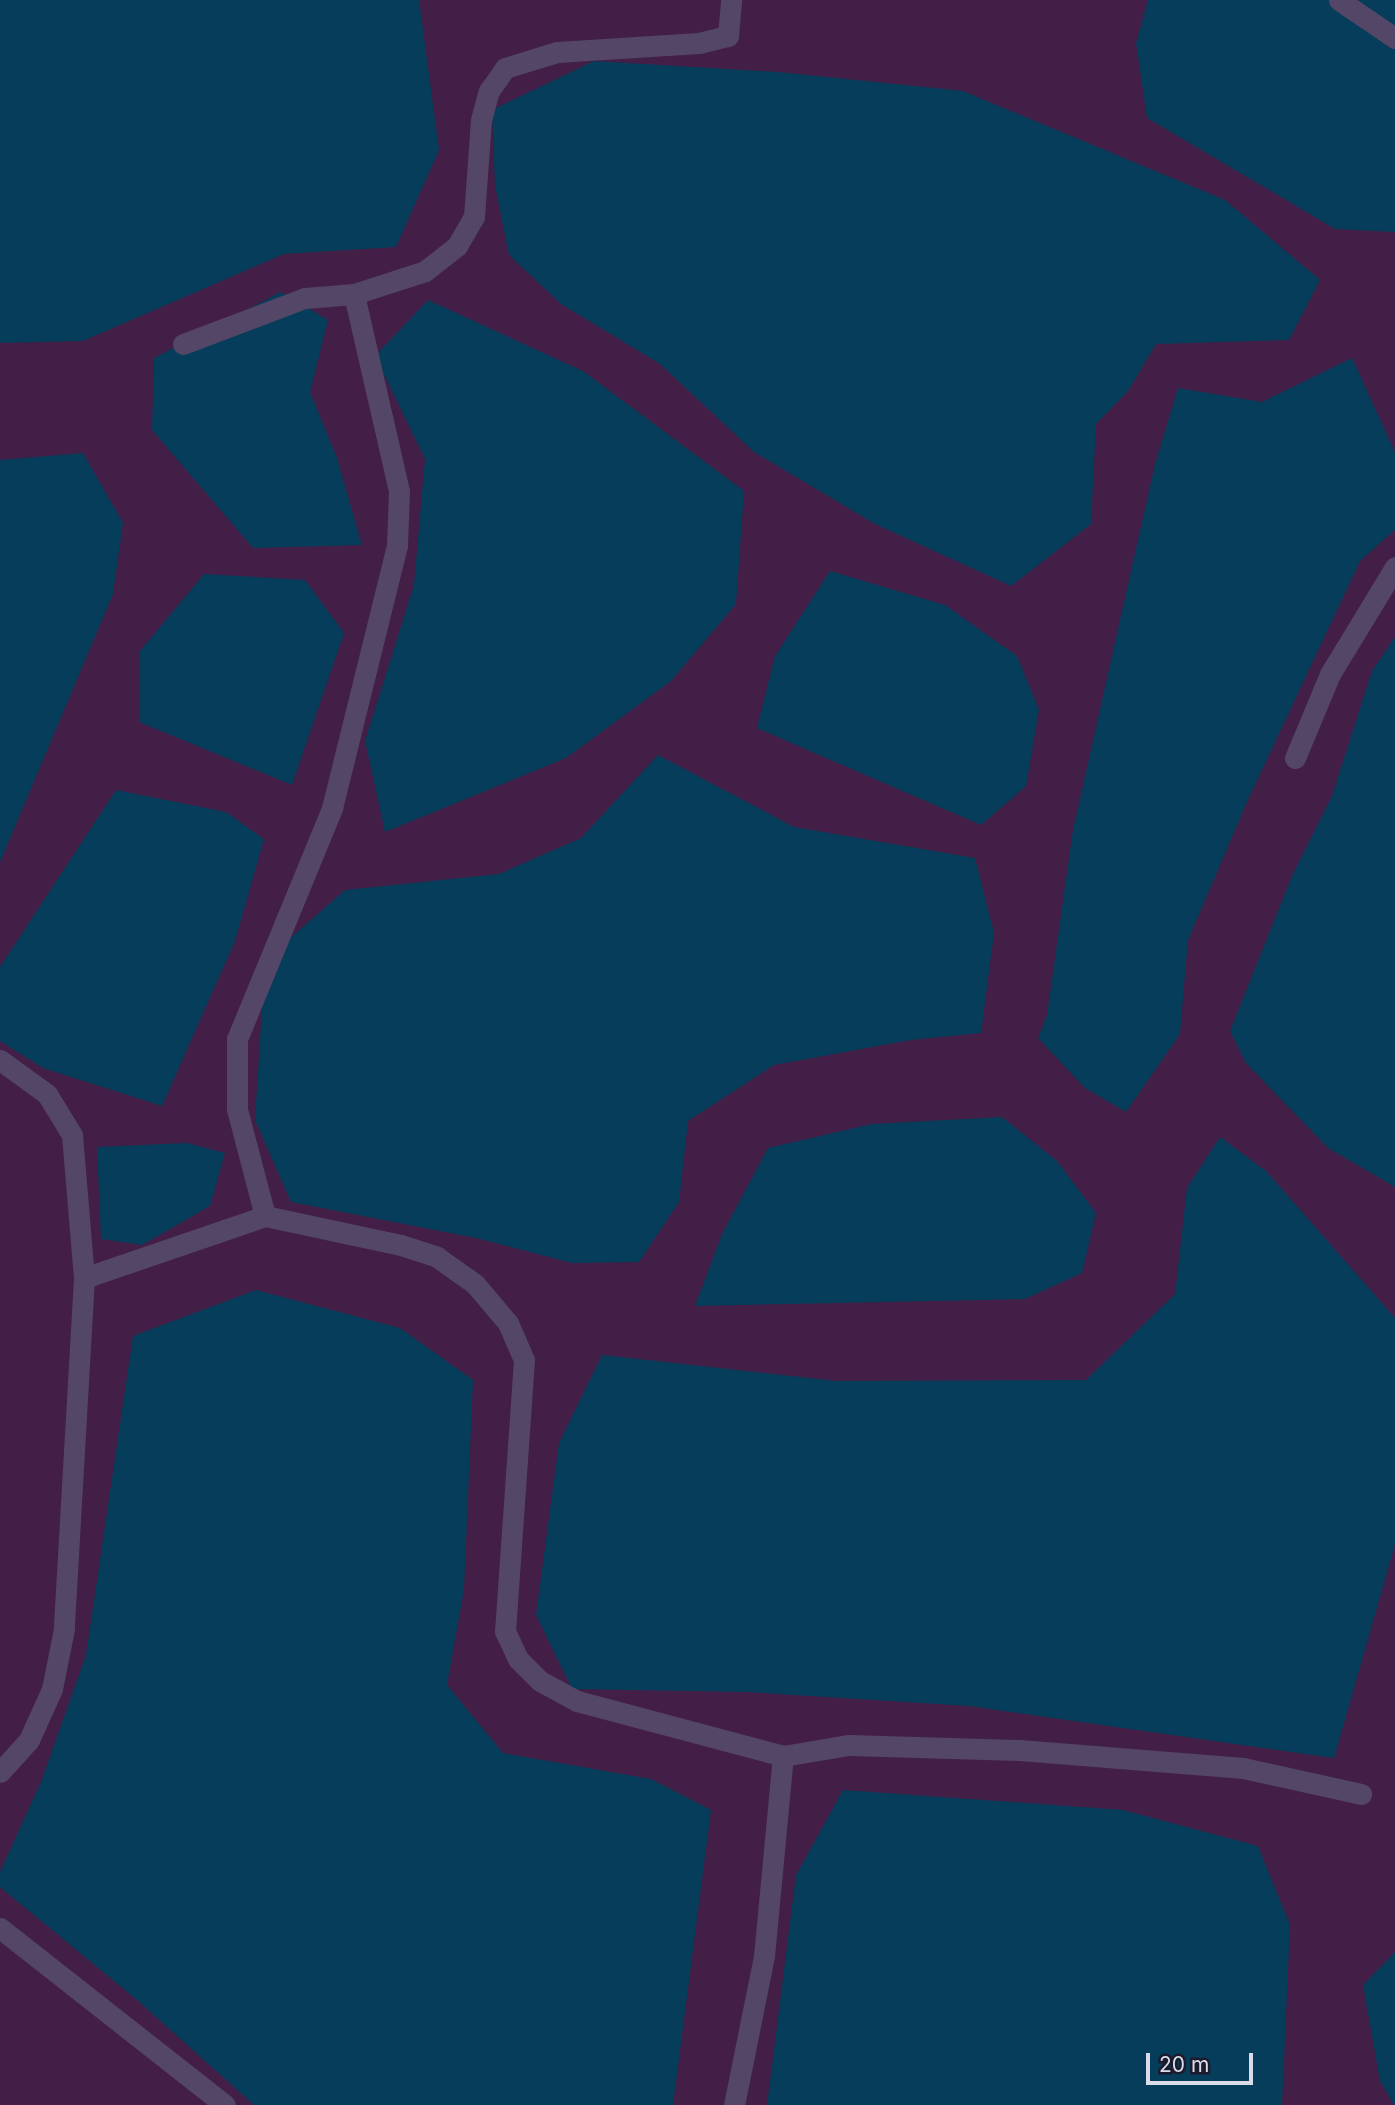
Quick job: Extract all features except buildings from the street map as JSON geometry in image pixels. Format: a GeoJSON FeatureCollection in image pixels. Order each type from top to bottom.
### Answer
{"type":"FeatureCollection","features":[{"type":"Feature","properties":{"kind":"lane"},"geometry":{"type":"LineString","coordinates":[[183,344],[304,298],[354,294],[425,271],[457,246],[474,217],[483,110],[489,91],[505,68],[557,52],[699,43],[728,36],[731,0]]}},
{"type":"Feature","properties":{"kind":"lane"},"geometry":{"type":"LineString","coordinates":[[1339,0],[1395,38]]}},
{"type":"Feature","properties":{"kind":"lane"},"geometry":{"type":"LineString","coordinates":[[265,1216],[237,1109],[237,1039],[331,808],[397,545],[399,491],[354,294]]}},
{"type":"Feature","properties":{"kind":"lane"},"geometry":{"type":"LineString","coordinates":[[1295,758],[1330,674],[1395,567]]}},
{"type":"Feature","properties":{"kind":"lane"},"geometry":{"type":"LineString","coordinates":[[0,1060],[47,1094],[72,1135],[84,1278],[64,1629],[52,1689],[29,1740],[0,1772]]}},
{"type":"Feature","properties":{"kind":"lane"},"geometry":{"type":"LineString","coordinates":[[84,1278],[265,1216],[437,1257],[475,1284],[508,1323],[524,1360],[504,1610],[505,1631],[525,1666],[540,1681],[577,1700],[783,1756],[849,1745],[1020,1750],[1243,1768],[1362,1794]]}},
{"type":"Feature","properties":{"kind":"lane"},"geometry":{"type":"LineString","coordinates":[[734,2105],[764,1956],[783,1756]]}},
{"type":"Feature","properties":{"kind":"lane"},"geometry":{"type":"LineString","coordinates":[[0,1928],[225,2105]]}},
{"type":"Feature","properties":{"kind":"shaded area"},"geometry":{"type":"Polygon","coordinates":[[[0,0],[1395,0],[1395,2105],[0,2105],[0,0]]]}},
{"type":"Feature","properties":{"kind":"water"},"geometry":{"type":"Polygon","coordinates":[[[0,0],[419,0],[439,150],[396,247],[284,254],[83,341],[0,343],[0,0]]]}},
{"type":"Feature","properties":{"kind":"water"},"geometry":{"type":"Polygon","coordinates":[[[1148,0],[1395,0],[1395,232],[1335,229],[1147,118],[1136,43],[1148,0]]]}},
{"type":"Feature","properties":{"kind":"water"},"geometry":{"type":"Polygon","coordinates":[[[594,61],[778,72],[963,91],[1225,200],[1320,280],[1289,340],[1156,344],[1128,391],[1096,424],[1091,524],[1011,586],[875,524],[754,452],[660,364],[561,304],[509,255],[495,186],[492,110],[594,61]]]}},
{"type":"Feature","properties":{"kind":"water"},"geometry":{"type":"Polygon","coordinates":[[[281,292],[328,320],[310,392],[337,458],[362,545],[253,548],[152,430],[154,358],[281,292]]]}},
{"type":"Feature","properties":{"kind":"water"},"geometry":{"type":"Polygon","coordinates":[[[428,300],[583,371],[744,491],[736,604],[671,681],[566,758],[385,832],[365,741],[414,585],[425,459],[375,356],[428,300]]]}},
{"type":"Feature","properties":{"kind":"water"},"geometry":{"type":"Polygon","coordinates":[[[1352,358],[1395,452],[1395,530],[1360,561],[1247,802],[1188,940],[1180,1034],[1126,1112],[1085,1088],[1038,1038],[1047,1015],[1073,830],[1155,464],[1178,388],[1262,402],[1352,358]]]}},
{"type":"Feature","properties":{"kind":"water"},"geometry":{"type":"Polygon","coordinates":[[[83,453],[123,523],[113,594],[0,862],[0,460],[83,453]]]}},
{"type":"Feature","properties":{"kind":"water"},"geometry":{"type":"Polygon","coordinates":[[[830,571],[945,605],[1017,656],[1039,710],[1026,786],[981,825],[757,728],[775,656],[830,571]]]}},
{"type":"Feature","properties":{"kind":"water"},"geometry":{"type":"Polygon","coordinates":[[[204,574],[305,580],[344,633],[292,785],[139,722],[140,651],[204,574]]]}},
{"type":"Feature","properties":{"kind":"water"},"geometry":{"type":"Polygon","coordinates":[[[1395,637],[1395,1187],[1328,1148],[1246,1063],[1230,1031],[1292,876],[1332,796],[1372,671],[1395,637]]]}},
{"type":"Feature","properties":{"kind":"water"},"geometry":{"type":"Polygon","coordinates":[[[658,755],[794,827],[975,858],[994,933],[981,1033],[911,1040],[774,1065],[688,1121],[679,1202],[639,1262],[572,1263],[476,1238],[291,1202],[255,1120],[265,960],[345,890],[499,874],[581,838],[658,755]]]}},
{"type":"Feature","properties":{"kind":"water"},"geometry":{"type":"Polygon","coordinates":[[[116,790],[226,812],[264,839],[235,941],[162,1106],[43,1068],[0,1041],[0,967],[116,790]]]}},
{"type":"Feature","properties":{"kind":"water"},"geometry":{"type":"Polygon","coordinates":[[[1002,1117],[1057,1161],[1096,1213],[1082,1273],[1025,1299],[695,1306],[722,1234],[768,1148],[872,1124],[1002,1117]]]}},
{"type":"Feature","properties":{"kind":"water"},"geometry":{"type":"Polygon","coordinates":[[[1220,1137],[1266,1171],[1395,1318],[1395,1544],[1334,1758],[969,1706],[747,1692],[572,1689],[536,1615],[559,1443],[602,1355],[836,1381],[1086,1380],[1175,1294],[1187,1188],[1220,1137]]]}},
{"type":"Feature","properties":{"kind":"water"},"geometry":{"type":"Polygon","coordinates":[[[187,1143],[225,1153],[210,1206],[142,1245],[101,1239],[97,1147],[187,1143]]]}},
{"type":"Feature","properties":{"kind":"water"},"geometry":{"type":"Polygon","coordinates":[[[256,1290],[400,1328],[473,1380],[464,1589],[447,1685],[503,1753],[651,1779],[711,1810],[673,2105],[254,2105],[137,2000],[0,1887],[0,1872],[41,1782],[86,1655],[133,1336],[256,1290]]]}},
{"type":"Feature","properties":{"kind":"water"},"geometry":{"type":"Polygon","coordinates":[[[843,1790],[1123,1810],[1258,1846],[1290,1925],[1282,2105],[767,2105],[796,1875],[843,1790]]]}},
{"type":"Feature","properties":{"kind":"water"},"geometry":{"type":"Polygon","coordinates":[[[1395,1952],[1394,2105],[1380,2081],[1363,1985],[1395,1952]]]}}]}
